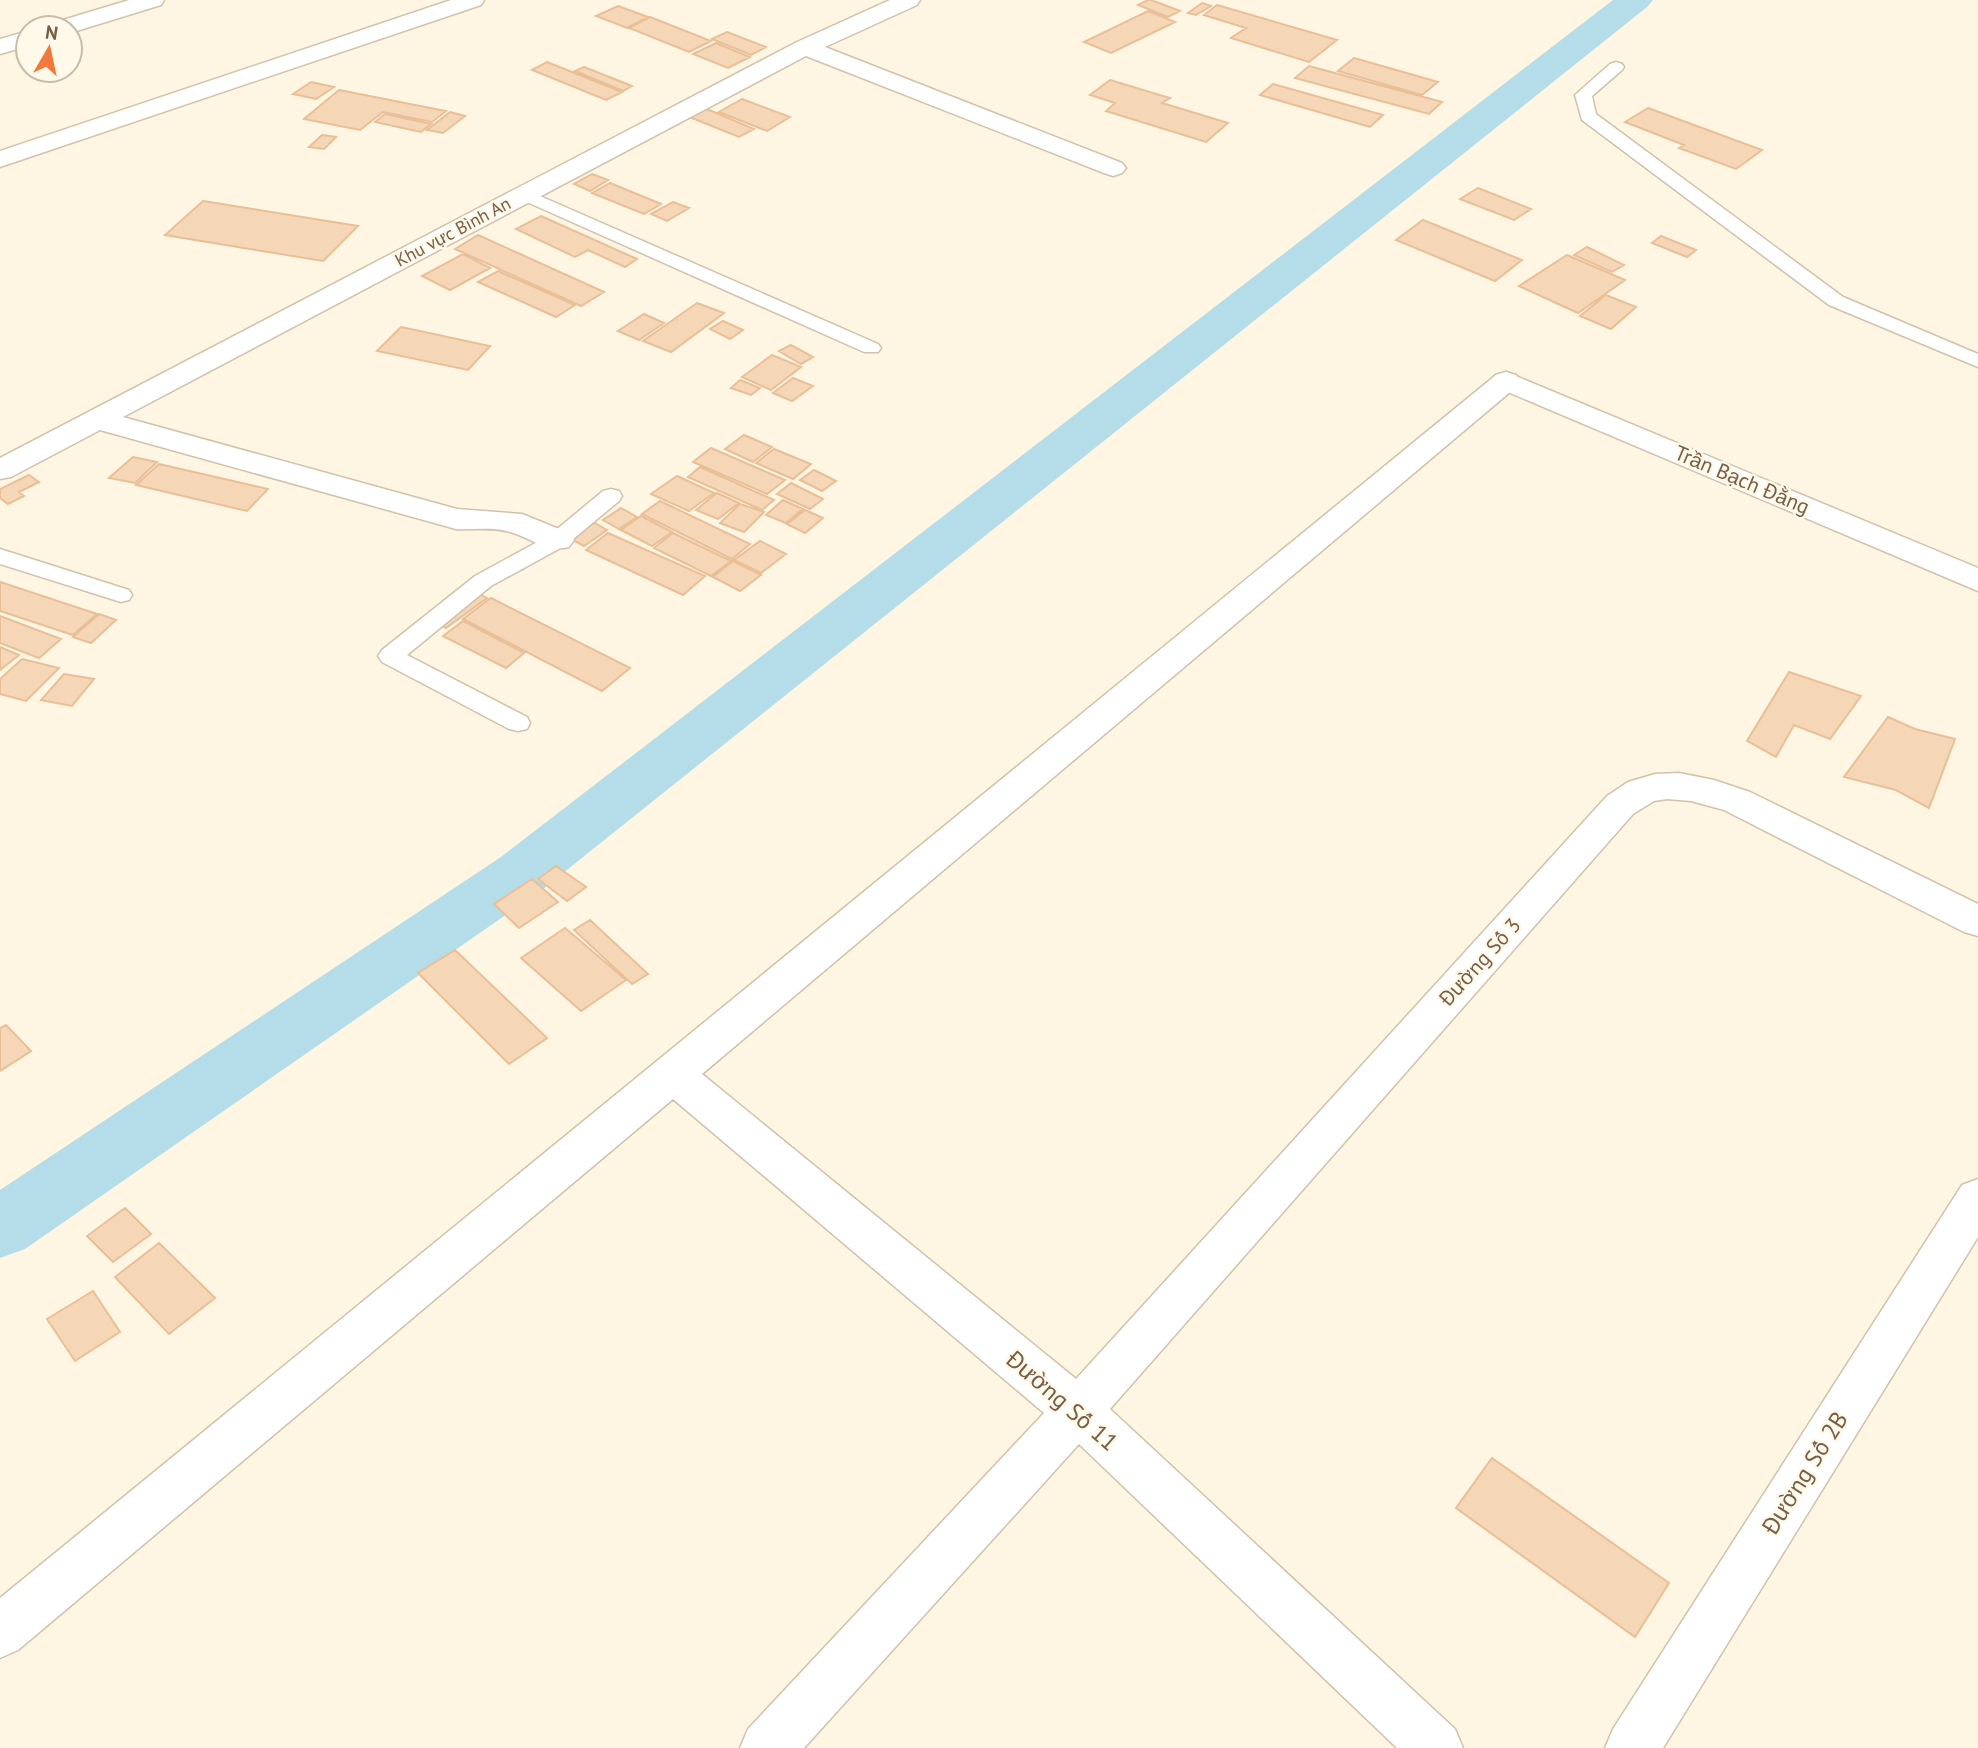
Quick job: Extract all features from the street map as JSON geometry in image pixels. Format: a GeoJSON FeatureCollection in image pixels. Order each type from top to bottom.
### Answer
{"type":"FeatureCollection","features":[{"type":"Feature","properties":{"kind":"street"},"geometry":{"type":"LineString","coordinates":[[84,21],[153,0]]}},
{"type":"Feature","properties":{"kind":"street"},"geometry":{"type":"LineString","coordinates":[[0,159],[472,0]]}},
{"type":"Feature","properties":{"kind":"street","name":"Khu vực Bình An"},"geometry":{"type":"LineString","coordinates":[[0,470],[805,47],[909,0]]}},
{"type":"Feature","properties":{"kind":"street"},"geometry":{"type":"LineString","coordinates":[[805,47],[1113,168]]}},
{"type":"Feature","properties":{"kind":"street","name":"Trần Bạch Đằng"},"geometry":{"type":"LineString","coordinates":[[672,1073],[1506,381],[1978,579]]}},
{"type":"Feature","properties":{"kind":"street"},"geometry":{"type":"LineString","coordinates":[[96,419],[456,519],[511,521],[558,540]]}},
{"type":"Feature","properties":{"kind":"street","name":"Đường Số 3"},"geometry":{"type":"LineString","coordinates":[[767,1748],[1078,1411],[1620,805],[1643,790],[1671,785],[1704,790],[1737,801],[1978,920]]}},
{"type":"Feature","properties":{"kind":"street"},"geometry":{"type":"LineString","coordinates":[[0,1632],[672,1073]]}},
{"type":"Feature","properties":{"kind":"street","name":"Đường Số 11"},"geometry":{"type":"LineString","coordinates":[[672,1073],[1078,1411],[1436,1748]]}},
{"type":"Feature","properties":{"kind":"street","name":"Đường Số 2B"},"geometry":{"type":"LineString","coordinates":[[1632,1748],[1978,1198]]}},
{"type":"Feature","properties":{"kind":"lane"},"geometry":{"type":"LineString","coordinates":[[1616,66],[1583,95],[1588,116],[1836,301],[1978,361]]}},
{"type":"Feature","properties":{"kind":"lane"},"geometry":{"type":"LineString","coordinates":[[524,194],[871,348]]}},
{"type":"Feature","properties":{"kind":"lane"},"geometry":{"type":"LineString","coordinates":[[518,723],[390,656],[483,582],[558,540],[611,496]]}},
{"type":"Feature","properties":{"kind":"lane"},"geometry":{"type":"LineString","coordinates":[[0,556],[121,595]]}},
{"type":"Feature","properties":{"kind":"building"},"geometry":{"type":"Polygon","coordinates":[[[1148,0],[1180,11],[1168,17],[1138,5],[1148,0]]]}},
{"type":"Feature","properties":{"kind":"building"},"geometry":{"type":"Polygon","coordinates":[[[1202,3],[1211,6],[1196,15],[1188,13],[1202,3]]]}},
{"type":"Feature","properties":{"kind":"building"},"geometry":{"type":"Polygon","coordinates":[[[1217,5],[1337,40],[1309,62],[1231,38],[1246,28],[1204,15],[1217,5]]]}},
{"type":"Feature","properties":{"kind":"building"},"geometry":{"type":"Polygon","coordinates":[[[618,6],[648,17],[627,28],[596,16],[618,6]]]}},
{"type":"Feature","properties":{"kind":"building"},"geometry":{"type":"Polygon","coordinates":[[[1148,11],[1175,22],[1111,53],[1084,42],[1148,11]]]}},
{"type":"Feature","properties":{"kind":"building"},"geometry":{"type":"Polygon","coordinates":[[[650,17],[711,41],[689,52],[629,28],[650,17]]]}},
{"type":"Feature","properties":{"kind":"building"},"geometry":{"type":"Polygon","coordinates":[[[727,32],[766,47],[751,55],[712,39],[727,32]]]}},
{"type":"Feature","properties":{"kind":"building"},"geometry":{"type":"Polygon","coordinates":[[[716,43],[750,57],[728,68],[693,54],[716,43]]]}},
{"type":"Feature","properties":{"kind":"building"},"geometry":{"type":"Polygon","coordinates":[[[1354,58],[1438,82],[1422,95],[1338,71],[1354,58]]]}},
{"type":"Feature","properties":{"kind":"building"},"geometry":{"type":"Polygon","coordinates":[[[547,62],[622,92],[606,100],[532,70],[547,62]]]}},
{"type":"Feature","properties":{"kind":"building"},"geometry":{"type":"Polygon","coordinates":[[[1309,66],[1442,102],[1429,114],[1295,78],[1309,66]]]}},
{"type":"Feature","properties":{"kind":"building"},"geometry":{"type":"Polygon","coordinates":[[[584,67],[632,86],[623,91],[575,71],[584,67]]]}},
{"type":"Feature","properties":{"kind":"building"},"geometry":{"type":"Polygon","coordinates":[[[1110,80],[1170,98],[1162,103],[1228,123],[1206,142],[1106,111],[1115,103],[1090,95],[1110,80]]]}},
{"type":"Feature","properties":{"kind":"building"},"geometry":{"type":"Polygon","coordinates":[[[311,82],[334,87],[316,99],[293,94],[311,82]]]}},
{"type":"Feature","properties":{"kind":"building"},"geometry":{"type":"Polygon","coordinates":[[[1273,84],[1383,115],[1370,127],[1260,95],[1273,84]]]}},
{"type":"Feature","properties":{"kind":"building"},"geometry":{"type":"Polygon","coordinates":[[[339,90],[446,111],[432,122],[383,112],[360,130],[304,119],[339,90]]]}},
{"type":"Feature","properties":{"kind":"building"},"geometry":{"type":"Polygon","coordinates":[[[742,99],[790,117],[767,131],[719,112],[742,99]]]}},
{"type":"Feature","properties":{"kind":"building"},"geometry":{"type":"Polygon","coordinates":[[[702,107],[754,129],[739,137],[687,116],[702,107]]]}},
{"type":"Feature","properties":{"kind":"building"},"geometry":{"type":"Polygon","coordinates":[[[1648,108],[1762,150],[1736,169],[1679,148],[1684,145],[1625,122],[1648,108]]]}},
{"type":"Feature","properties":{"kind":"building"},"geometry":{"type":"Polygon","coordinates":[[[450,112],[465,116],[443,133],[427,130],[450,112]]]}},
{"type":"Feature","properties":{"kind":"building"},"geometry":{"type":"Polygon","coordinates":[[[385,114],[431,124],[421,132],[375,122],[385,114]]]}},
{"type":"Feature","properties":{"kind":"building"},"geometry":{"type":"Polygon","coordinates":[[[322,135],[336,137],[324,149],[309,147],[322,135]]]}},
{"type":"Feature","properties":{"kind":"building"},"geometry":{"type":"Polygon","coordinates":[[[592,174],[608,180],[590,191],[574,184],[592,174]]]}},
{"type":"Feature","properties":{"kind":"building"},"geometry":{"type":"Polygon","coordinates":[[[610,183],[661,204],[644,214],[592,193],[610,183]]]}},
{"type":"Feature","properties":{"kind":"building"},"geometry":{"type":"Polygon","coordinates":[[[1478,188],[1531,209],[1514,220],[1460,199],[1478,188]]]}},
{"type":"Feature","properties":{"kind":"building"},"geometry":{"type":"Polygon","coordinates":[[[203,201],[358,226],[323,261],[165,235],[203,201]]]}},
{"type":"Feature","properties":{"kind":"building"},"geometry":{"type":"Polygon","coordinates":[[[673,202],[689,208],[667,221],[651,214],[673,202]]]}},
{"type":"Feature","properties":{"kind":"building"},"geometry":{"type":"Polygon","coordinates":[[[541,216],[637,259],[625,267],[588,250],[575,257],[516,229],[541,216]]]}},
{"type":"Feature","properties":{"kind":"building"},"geometry":{"type":"Polygon","coordinates":[[[1423,220],[1522,260],[1495,281],[1396,240],[1423,220]]]}},
{"type":"Feature","properties":{"kind":"building"},"geometry":{"type":"Polygon","coordinates":[[[478,235],[604,292],[581,306],[455,249],[478,235]]]}},
{"type":"Feature","properties":{"kind":"building"},"geometry":{"type":"Polygon","coordinates":[[[1661,236],[1696,250],[1687,257],[1652,243],[1661,236]]]}},
{"type":"Feature","properties":{"kind":"building"},"geometry":{"type":"Polygon","coordinates":[[[1587,247],[1624,265],[1612,272],[1574,255],[1587,247]]]}},
{"type":"Feature","properties":{"kind":"building"},"geometry":{"type":"Polygon","coordinates":[[[463,254],[490,268],[450,290],[422,276],[463,254]]]}},
{"type":"Feature","properties":{"kind":"building"},"geometry":{"type":"Polygon","coordinates":[[[1567,255],[1625,280],[1578,313],[1519,286],[1567,255]]]}},
{"type":"Feature","properties":{"kind":"building"},"geometry":{"type":"Polygon","coordinates":[[[498,271],[575,305],[556,317],[478,282],[498,271]]]}},
{"type":"Feature","properties":{"kind":"building"},"geometry":{"type":"Polygon","coordinates":[[[1606,295],[1636,307],[1611,329],[1580,316],[1606,295]]]}},
{"type":"Feature","properties":{"kind":"building"},"geometry":{"type":"Polygon","coordinates":[[[697,303],[724,313],[671,352],[643,341],[697,303]]]}},
{"type":"Feature","properties":{"kind":"building"},"geometry":{"type":"Polygon","coordinates":[[[644,314],[664,323],[639,340],[618,331],[644,314]]]}},
{"type":"Feature","properties":{"kind":"building"},"geometry":{"type":"Polygon","coordinates":[[[723,321],[743,330],[730,339],[710,329],[723,321]]]}},
{"type":"Feature","properties":{"kind":"building"},"geometry":{"type":"Polygon","coordinates":[[[401,327],[490,346],[468,370],[377,351],[401,327]]]}},
{"type":"Feature","properties":{"kind":"building"},"geometry":{"type":"Polygon","coordinates":[[[791,345],[813,357],[801,364],[779,351],[791,345]]]}},
{"type":"Feature","properties":{"kind":"building"},"geometry":{"type":"Polygon","coordinates":[[[772,355],[801,367],[771,390],[742,377],[772,355]]]}},
{"type":"Feature","properties":{"kind":"building"},"geometry":{"type":"Polygon","coordinates":[[[793,378],[813,386],[792,401],[773,393],[793,378]]]}},
{"type":"Feature","properties":{"kind":"building"},"geometry":{"type":"Polygon","coordinates":[[[740,380],[760,388],[751,395],[731,388],[740,380]]]}},
{"type":"Feature","properties":{"kind":"building"},"geometry":{"type":"Polygon","coordinates":[[[744,435],[772,447],[753,462],[725,449],[744,435]]]}},
{"type":"Feature","properties":{"kind":"building"},"geometry":{"type":"Polygon","coordinates":[[[711,448],[785,480],[767,494],[693,462],[711,448]]]}},
{"type":"Feature","properties":{"kind":"building"},"geometry":{"type":"Polygon","coordinates":[[[774,449],[811,464],[793,479],[756,463],[774,449]]]}},
{"type":"Feature","properties":{"kind":"building"},"geometry":{"type":"Polygon","coordinates":[[[133,457],[157,462],[135,483],[109,478],[133,457]]]}},
{"type":"Feature","properties":{"kind":"building"},"geometry":{"type":"Polygon","coordinates":[[[159,464],[268,489],[247,511],[136,485],[159,464]]]}},
{"type":"Feature","properties":{"kind":"building"},"geometry":{"type":"Polygon","coordinates":[[[700,467],[774,500],[762,510],[688,477],[700,467]]]}},
{"type":"Feature","properties":{"kind":"building"},"geometry":{"type":"Polygon","coordinates":[[[814,470],[836,481],[822,491],[800,480],[814,470]]]}},
{"type":"Feature","properties":{"kind":"building"},"geometry":{"type":"Polygon","coordinates":[[[29,475],[39,482],[19,492],[24,496],[8,504],[0,498],[0,489],[29,475]]]}},
{"type":"Feature","properties":{"kind":"building"},"geometry":{"type":"Polygon","coordinates":[[[677,476],[714,493],[689,511],[651,494],[677,476]]]}},
{"type":"Feature","properties":{"kind":"building"},"geometry":{"type":"Polygon","coordinates":[[[791,483],[823,499],[810,509],[777,494],[791,483]]]}},
{"type":"Feature","properties":{"kind":"building"},"geometry":{"type":"Polygon","coordinates":[[[717,493],[739,503],[718,519],[696,510],[717,493]]]}},
{"type":"Feature","properties":{"kind":"building"},"geometry":{"type":"Polygon","coordinates":[[[783,500],[803,509],[786,523],[766,515],[783,500]]]}},
{"type":"Feature","properties":{"kind":"building"},"geometry":{"type":"Polygon","coordinates":[[[660,501],[750,544],[732,559],[642,514],[660,501]]]}},
{"type":"Feature","properties":{"kind":"building"},"geometry":{"type":"Polygon","coordinates":[[[740,504],[764,512],[744,532],[720,523],[740,504]]]}},
{"type":"Feature","properties":{"kind":"building"},"geometry":{"type":"Polygon","coordinates":[[[621,508],[637,517],[619,529],[603,520],[621,508]]]}},
{"type":"Feature","properties":{"kind":"building"},"geometry":{"type":"Polygon","coordinates":[[[805,510],[823,518],[805,533],[787,524],[805,510]]]}},
{"type":"Feature","properties":{"kind":"building"},"geometry":{"type":"Polygon","coordinates":[[[641,516],[672,532],[652,546],[621,530],[641,516]]]}},
{"type":"Feature","properties":{"kind":"building"},"geometry":{"type":"Polygon","coordinates":[[[593,522],[607,530],[584,546],[569,538],[593,522]]]}},
{"type":"Feature","properties":{"kind":"building"},"geometry":{"type":"Polygon","coordinates":[[[608,533],[705,576],[683,595],[586,550],[608,533]]]}},
{"type":"Feature","properties":{"kind":"building"},"geometry":{"type":"Polygon","coordinates":[[[673,533],[731,561],[711,576],[654,548],[673,533]]]}},
{"type":"Feature","properties":{"kind":"building"},"geometry":{"type":"Polygon","coordinates":[[[760,541],[786,554],[761,573],[734,560],[760,541]]]}},
{"type":"Feature","properties":{"kind":"building"},"geometry":{"type":"Polygon","coordinates":[[[733,561],[761,575],[740,591],[713,577],[733,561]]]}},
{"type":"Feature","properties":{"kind":"building"},"geometry":{"type":"Polygon","coordinates":[[[0,582],[97,614],[73,635],[0,611],[0,582]]]}},
{"type":"Feature","properties":{"kind":"building"},"geometry":{"type":"Polygon","coordinates":[[[478,593],[487,598],[446,628],[437,623],[478,593]]]}},
{"type":"Feature","properties":{"kind":"building"},"geometry":{"type":"Polygon","coordinates":[[[491,598],[630,668],[602,691],[463,619],[491,598]]]}},
{"type":"Feature","properties":{"kind":"building"},"geometry":{"type":"Polygon","coordinates":[[[99,614],[116,620],[91,643],[73,637],[99,614]]]}},
{"type":"Feature","properties":{"kind":"building"},"geometry":{"type":"Polygon","coordinates":[[[0,616],[61,639],[39,658],[0,643],[0,616]]]}},
{"type":"Feature","properties":{"kind":"building"},"geometry":{"type":"Polygon","coordinates":[[[463,621],[524,653],[506,668],[443,636],[463,621]]]}},
{"type":"Feature","properties":{"kind":"building"},"geometry":{"type":"Polygon","coordinates":[[[0,647],[19,655],[0,670],[0,647]]]}},
{"type":"Feature","properties":{"kind":"building"},"geometry":{"type":"Polygon","coordinates":[[[22,659],[59,668],[26,701],[0,694],[0,679],[22,659]]]}},
{"type":"Feature","properties":{"kind":"building"},"geometry":{"type":"Polygon","coordinates":[[[1789,672],[1861,696],[1830,739],[1794,725],[1776,757],[1747,741],[1789,672]]]}},
{"type":"Feature","properties":{"kind":"building"},"geometry":{"type":"Polygon","coordinates":[[[64,674],[94,679],[72,706],[41,700],[64,674]]]}},
{"type":"Feature","properties":{"kind":"building"},"geometry":{"type":"Polygon","coordinates":[[[1888,717],[1915,729],[1955,739],[1929,808],[1896,790],[1844,777],[1888,717]]]}},
{"type":"Feature","properties":{"kind":"building"},"geometry":{"type":"Polygon","coordinates":[[[556,866],[586,887],[567,901],[538,879],[556,866]]]}},
{"type":"Feature","properties":{"kind":"building"},"geometry":{"type":"Polygon","coordinates":[[[532,879],[558,902],[519,928],[494,904],[532,879]]]}},
{"type":"Feature","properties":{"kind":"building"},"geometry":{"type":"Polygon","coordinates":[[[590,920],[648,974],[632,984],[574,930],[590,920]]]}},
{"type":"Feature","properties":{"kind":"building"},"geometry":{"type":"Polygon","coordinates":[[[565,928],[626,980],[581,1011],[521,958],[565,928]]]}},
{"type":"Feature","properties":{"kind":"building"},"geometry":{"type":"Polygon","coordinates":[[[455,950],[547,1038],[509,1064],[418,973],[455,950]]]}},
{"type":"Feature","properties":{"kind":"building"},"geometry":{"type":"Polygon","coordinates":[[[6,1025],[31,1051],[0,1071],[0,1028],[6,1025]]]}},
{"type":"Feature","properties":{"kind":"building"},"geometry":{"type":"Polygon","coordinates":[[[125,1208],[151,1234],[113,1262],[87,1236],[125,1208]]]}},
{"type":"Feature","properties":{"kind":"building"},"geometry":{"type":"Polygon","coordinates":[[[159,1243],[215,1298],[169,1334],[115,1277],[159,1243]]]}},
{"type":"Feature","properties":{"kind":"building"},"geometry":{"type":"Polygon","coordinates":[[[93,1291],[120,1332],[75,1361],[47,1319],[93,1291]]]}},
{"type":"Feature","properties":{"kind":"building"},"geometry":{"type":"Polygon","coordinates":[[[1492,1458],[1669,1583],[1635,1637],[1456,1508],[1492,1458]]]}},
{"type":"Feature","properties":{"kind":"waterway"},"geometry":{"type":"LineString","coordinates":[[0,1228],[522,873],[1635,0]]}}]}
